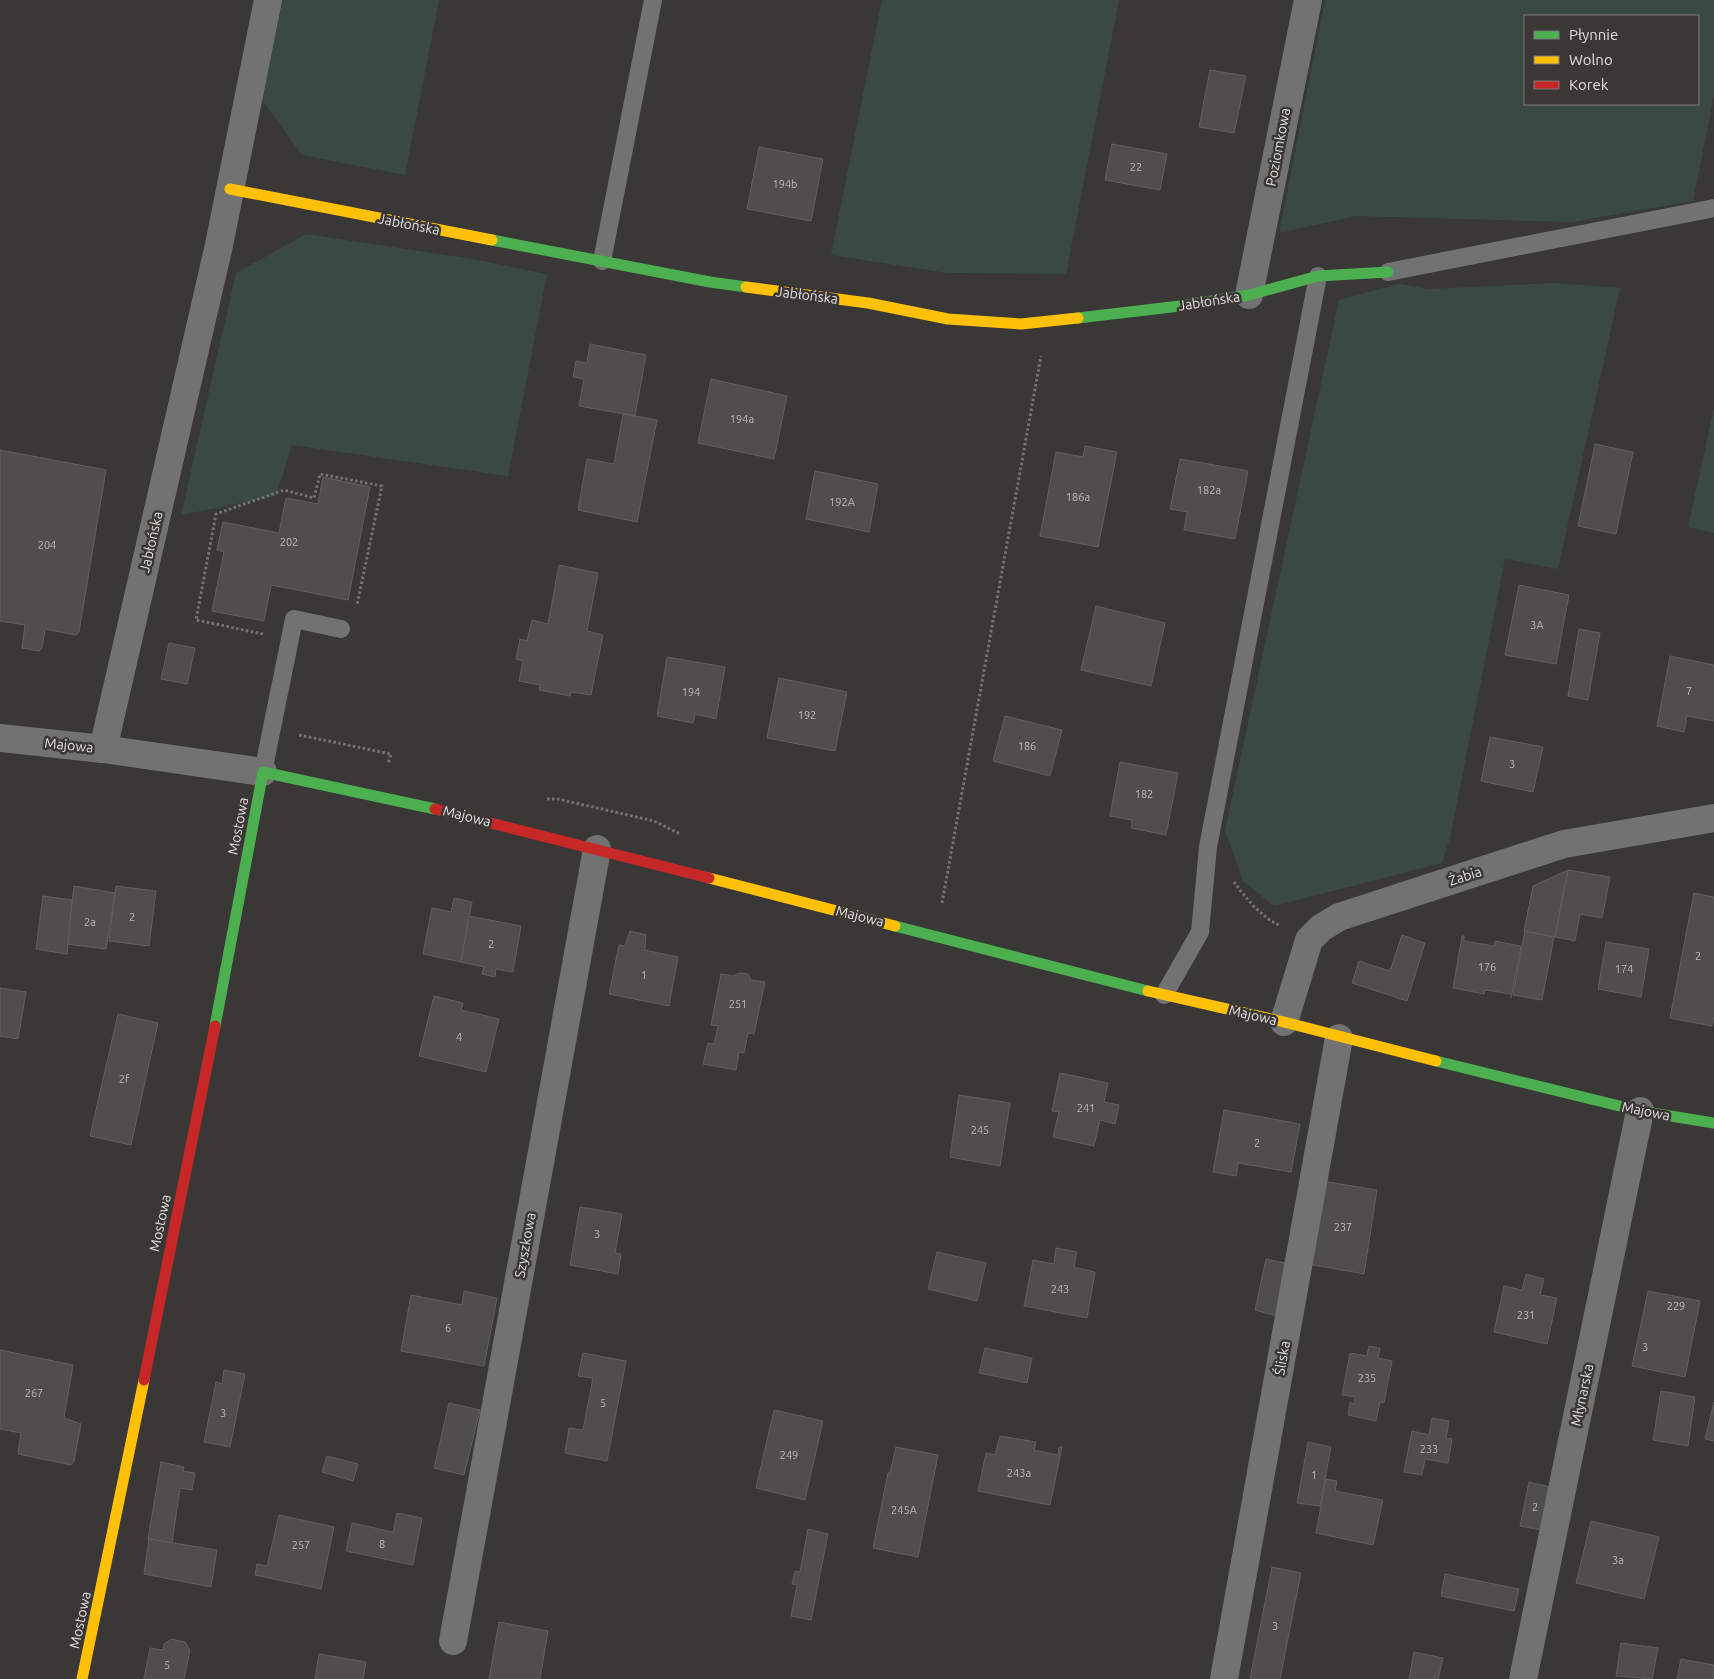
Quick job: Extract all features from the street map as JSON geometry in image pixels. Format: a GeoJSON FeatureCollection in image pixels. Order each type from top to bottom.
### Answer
{"type":"FeatureCollection","features":[{"type":"Feature","properties":{"kind":"street","name":"Jabłońska"},"geometry":{"type":"LineString","coordinates":[[103,749],[230,189],[268,0]]}},
{"type":"Feature","properties":{"kind":"street","name":"Poziomkowa"},"geometry":{"type":"LineString","coordinates":[[1249,295],[1308,0]]}},
{"type":"Feature","properties":{"kind":"street","name":"Jabłońska"},"geometry":{"type":"LineString","coordinates":[[230,189],[710,282],[868,303],[948,319],[1021,324],[1180,306],[1249,295],[1318,276],[1388,272]]}},
{"type":"Feature","properties":{"kind":"street","name":"Majowa"},"geometry":{"type":"LineString","coordinates":[[0,738],[103,749],[263,772],[456,813],[1164,995],[1284,1022],[1340,1038],[1640,1111],[1714,1123]]}},
{"type":"Feature","properties":{"kind":"street","name":"Mostowa"},"geometry":{"type":"LineString","coordinates":[[82,1679],[198,1119],[263,772]]}},
{"type":"Feature","properties":{"kind":"street","name":"Żabia"},"geometry":{"type":"LineString","coordinates":[[1309,940],[1320,928],[1339,917],[1564,844],[1714,818]]}},
{"type":"Feature","properties":{"kind":"street","name":"Szyszkowa"},"geometry":{"type":"LineString","coordinates":[[454,1641],[597,848]]}},
{"type":"Feature","properties":{"kind":"street"},"geometry":{"type":"LineString","coordinates":[[1284,1022],[1309,940]]}},
{"type":"Feature","properties":{"kind":"street","name":"Śliska"},"geometry":{"type":"LineString","coordinates":[[1224,1679],[1340,1038]]}},
{"type":"Feature","properties":{"kind":"street","name":"Młynarska"},"geometry":{"type":"LineString","coordinates":[[1523,1679],[1640,1111]]}},
{"type":"Feature","properties":{"kind":"lane"},"geometry":{"type":"LineString","coordinates":[[602,262],[653,0]]}},
{"type":"Feature","properties":{"kind":"lane"},"geometry":{"type":"LineString","coordinates":[[1388,272],[1714,208]]}},
{"type":"Feature","properties":{"kind":"lane"},"geometry":{"type":"LineString","coordinates":[[1164,995],[1200,932],[1208,847],[1318,276]]}},
{"type":"Feature","properties":{"kind":"lane"},"geometry":{"type":"LineString","coordinates":[[263,772],[294,620],[341,629]]}},
{"type":"Feature","properties":{"kind":"path"},"geometry":{"type":"LineString","coordinates":[[936,935],[1047,321]]}},
{"type":"Feature","properties":{"kind":"path"},"geometry":{"type":"LineString","coordinates":[[290,640],[196,620],[216,514],[284,490],[314,498],[320,474],[382,486],[352,630],[341,629]]}},
{"type":"Feature","properties":{"kind":"path"},"geometry":{"type":"LineString","coordinates":[[1208,847],[1243,894],[1272,922],[1309,940]]}},
{"type":"Feature","properties":{"kind":"green space"},"geometry":{"type":"Polygon","coordinates":[[[283,0],[439,0],[405,175],[302,155],[261,98],[283,0]]]}},
{"type":"Feature","properties":{"kind":"green space"},"geometry":{"type":"Polygon","coordinates":[[[882,0],[1119,0],[1066,274],[948,273],[831,255],[882,0]]]}},
{"type":"Feature","properties":{"kind":"green space"},"geometry":{"type":"Polygon","coordinates":[[[1325,0],[1714,0],[1714,96],[1693,201],[1572,222],[1356,216],[1279,233],[1325,0]]]}},
{"type":"Feature","properties":{"kind":"green space"},"geometry":{"type":"Polygon","coordinates":[[[306,234],[472,259],[547,274],[508,476],[292,445],[276,496],[181,515],[236,273],[306,234]]]}},
{"type":"Feature","properties":{"kind":"green space"},"geometry":{"type":"Polygon","coordinates":[[[1555,283],[1620,288],[1558,569],[1505,559],[1450,838],[1442,863],[1274,906],[1243,881],[1225,830],[1339,300],[1399,284],[1429,289],[1555,283]]]}},
{"type":"Feature","properties":{"kind":"green space"},"geometry":{"type":"Polygon","coordinates":[[[1714,408],[1714,533],[1688,527],[1714,408]]]}},
{"type":"Feature","properties":{"kind":"building"},"geometry":{"type":"Polygon","coordinates":[[[1210,70],[1246,76],[1234,133],[1199,127],[1210,70]]]}},
{"type":"Feature","properties":{"kind":"building"},"geometry":{"type":"Polygon","coordinates":[[[1112,144],[1167,154],[1160,190],[1105,180],[1112,144]]]}},
{"type":"Feature","properties":{"kind":"building"},"geometry":{"type":"Polygon","coordinates":[[[759,147],[823,159],[811,221],[747,209],[759,147]]]}},
{"type":"Feature","properties":{"kind":"building"},"geometry":{"type":"Polygon","coordinates":[[[590,344],[646,355],[635,416],[579,406],[584,379],[573,377],[576,361],[587,363],[590,344]]]}},
{"type":"Feature","properties":{"kind":"building"},"geometry":{"type":"Polygon","coordinates":[[[711,379],[787,396],[774,459],[698,443],[711,379]]]}},
{"type":"Feature","properties":{"kind":"building"},"geometry":{"type":"Polygon","coordinates":[[[623,414],[657,420],[637,522],[578,510],[587,459],[614,464],[623,414]]]}},
{"type":"Feature","properties":{"kind":"building"},"geometry":{"type":"Polygon","coordinates":[[[1595,444],[1633,452],[1616,534],[1578,526],[1595,444]]]}},
{"type":"Feature","properties":{"kind":"building"},"geometry":{"type":"Polygon","coordinates":[[[1085,446],[1117,452],[1098,547],[1040,536],[1056,452],[1083,457],[1085,446]]]}},
{"type":"Feature","properties":{"kind":"building"},"geometry":{"type":"Polygon","coordinates":[[[0,450],[106,470],[79,632],[76,635],[45,629],[42,648],[39,651],[22,648],[25,625],[0,621],[0,450]]]}},
{"type":"Feature","properties":{"kind":"building"},"geometry":{"type":"Polygon","coordinates":[[[1180,459],[1248,471],[1235,539],[1184,530],[1187,512],[1170,509],[1180,459]]]}},
{"type":"Feature","properties":{"kind":"building"},"geometry":{"type":"Polygon","coordinates":[[[815,471],[878,484],[869,532],[806,519],[815,471]]]}},
{"type":"Feature","properties":{"kind":"building"},"geometry":{"type":"Polygon","coordinates":[[[323,477],[370,487],[348,600],[271,585],[264,621],[212,611],[224,552],[217,550],[223,522],[279,533],[286,498],[318,504],[323,477]]]}},
{"type":"Feature","properties":{"kind":"building"},"geometry":{"type":"Polygon","coordinates":[[[559,565],[598,573],[587,631],[603,635],[591,695],[571,692],[570,696],[539,690],[540,685],[519,681],[523,661],[516,659],[520,639],[527,641],[532,620],[548,624],[559,565]]]}},
{"type":"Feature","properties":{"kind":"building"},"geometry":{"type":"Polygon","coordinates":[[[1519,585],[1569,595],[1556,664],[1505,655],[1519,585]]]}},
{"type":"Feature","properties":{"kind":"building"},"geometry":{"type":"Polygon","coordinates":[[[1096,606],[1165,623],[1151,686],[1081,670],[1096,606]]]}},
{"type":"Feature","properties":{"kind":"building"},"geometry":{"type":"Polygon","coordinates":[[[1579,629],[1600,633],[1588,700],[1568,696],[1579,629]]]}},
{"type":"Feature","properties":{"kind":"building"},"geometry":{"type":"Polygon","coordinates":[[[169,643],[195,648],[187,684],[161,679],[169,643]]]}},
{"type":"Feature","properties":{"kind":"building"},"geometry":{"type":"Polygon","coordinates":[[[1670,656],[1714,665],[1714,721],[1687,716],[1684,732],[1657,726],[1670,656]]]}},
{"type":"Feature","properties":{"kind":"building"},"geometry":{"type":"Polygon","coordinates":[[[667,657],[725,667],[716,719],[695,714],[693,723],[657,716],[667,657]]]}},
{"type":"Feature","properties":{"kind":"building"},"geometry":{"type":"Polygon","coordinates":[[[779,678],[847,692],[835,751],[767,738],[779,678]]]}},
{"type":"Feature","properties":{"kind":"building"},"geometry":{"type":"Polygon","coordinates":[[[1005,716],[1062,730],[1050,776],[993,761],[1005,716]]]}},
{"type":"Feature","properties":{"kind":"building"},"geometry":{"type":"Polygon","coordinates":[[[1490,737],[1543,747],[1533,792],[1481,781],[1490,737]]]}},
{"type":"Feature","properties":{"kind":"building"},"geometry":{"type":"Polygon","coordinates":[[[1120,762],[1178,773],[1166,835],[1131,828],[1132,820],[1110,816],[1120,762]]]}},
{"type":"Feature","properties":{"kind":"building"},"geometry":{"type":"Polygon","coordinates":[[[1568,870],[1555,937],[1524,931],[1533,886],[1568,870]]]}},
{"type":"Feature","properties":{"kind":"building"},"geometry":{"type":"Polygon","coordinates":[[[1568,870],[1610,877],[1602,918],[1580,914],[1575,941],[1555,937],[1568,870]]]}},
{"type":"Feature","properties":{"kind":"building"},"geometry":{"type":"Polygon","coordinates":[[[74,886],[115,893],[106,949],[67,944],[74,886]]]}},
{"type":"Feature","properties":{"kind":"building"},"geometry":{"type":"Polygon","coordinates":[[[116,886],[156,891],[149,946],[109,941],[116,886]]]}},
{"type":"Feature","properties":{"kind":"building"},"geometry":{"type":"Polygon","coordinates":[[[1694,893],[1714,897],[1714,1016],[1712,1026],[1670,1018],[1694,893]]]}},
{"type":"Feature","properties":{"kind":"building"},"geometry":{"type":"Polygon","coordinates":[[[43,896],[72,900],[67,954],[36,949],[43,896]]]}},
{"type":"Feature","properties":{"kind":"building"},"geometry":{"type":"Polygon","coordinates":[[[454,898],[472,902],[461,962],[423,954],[432,908],[451,912],[454,898]]]}},
{"type":"Feature","properties":{"kind":"building"},"geometry":{"type":"Polygon","coordinates":[[[469,916],[521,926],[513,972],[496,969],[495,977],[482,974],[484,967],[461,962],[469,916]]]}},
{"type":"Feature","properties":{"kind":"building"},"geometry":{"type":"Polygon","coordinates":[[[630,931],[646,935],[645,950],[678,957],[669,1006],[609,994],[619,945],[625,946],[630,931]]]}},
{"type":"Feature","properties":{"kind":"building"},"geometry":{"type":"Polygon","coordinates":[[[1525,931],[1554,937],[1542,1000],[1513,995],[1525,931]]]}},
{"type":"Feature","properties":{"kind":"building"},"geometry":{"type":"Polygon","coordinates":[[[1402,935],[1425,943],[1407,1001],[1352,983],[1359,961],[1390,971],[1402,935]]]}},
{"type":"Feature","properties":{"kind":"building"},"geometry":{"type":"Polygon","coordinates":[[[1462,936],[1464,936],[1464,941],[1494,946],[1495,941],[1521,946],[1511,998],[1511,994],[1485,990],[1484,994],[1453,988],[1462,936]]]}},
{"type":"Feature","properties":{"kind":"building"},"geometry":{"type":"Polygon","coordinates":[[[1606,942],[1649,949],[1641,997],[1598,989],[1606,942]]]}},
{"type":"Feature","properties":{"kind":"building"},"geometry":{"type":"Polygon","coordinates":[[[739,973],[748,974],[751,980],[765,982],[754,1034],[748,1033],[744,1053],[739,1052],[736,1070],[703,1064],[708,1043],[714,1044],[718,1026],[711,1025],[721,974],[733,976],[739,973]]]}},
{"type":"Feature","properties":{"kind":"building"},"geometry":{"type":"Polygon","coordinates":[[[0,988],[26,992],[18,1039],[0,1036],[0,988]]]}},
{"type":"Feature","properties":{"kind":"building"},"geometry":{"type":"Polygon","coordinates":[[[434,996],[463,1003],[461,1010],[499,1019],[486,1072],[419,1056],[434,996]]]}},
{"type":"Feature","properties":{"kind":"building"},"geometry":{"type":"Polygon","coordinates":[[[118,1014],[158,1023],[131,1145],[90,1136],[118,1014]]]}},
{"type":"Feature","properties":{"kind":"building"},"geometry":{"type":"Polygon","coordinates":[[[1060,1073],[1108,1083],[1104,1102],[1119,1105],[1115,1124],[1100,1120],[1094,1146],[1053,1137],[1059,1112],[1052,1111],[1060,1073]]]}},
{"type":"Feature","properties":{"kind":"building"},"geometry":{"type":"Polygon","coordinates":[[[959,1095],[1010,1103],[1000,1166],[950,1157],[959,1095]]]}},
{"type":"Feature","properties":{"kind":"building"},"geometry":{"type":"Polygon","coordinates":[[[1224,1110],[1300,1124],[1291,1172],[1238,1163],[1236,1176],[1213,1172],[1224,1110]]]}},
{"type":"Feature","properties":{"kind":"building"},"geometry":{"type":"Polygon","coordinates":[[[1322,1181],[1377,1190],[1364,1274],[1308,1264],[1322,1181]]]}},
{"type":"Feature","properties":{"kind":"building"},"geometry":{"type":"Polygon","coordinates":[[[580,1207],[622,1214],[615,1253],[621,1254],[618,1274],[570,1265],[580,1207]]]}},
{"type":"Feature","properties":{"kind":"building"},"geometry":{"type":"Polygon","coordinates":[[[1056,1248],[1077,1252],[1074,1267],[1095,1272],[1087,1318],[1024,1306],[1033,1260],[1054,1264],[1056,1248]]]}},
{"type":"Feature","properties":{"kind":"building"},"geometry":{"type":"Polygon","coordinates":[[[937,1252],[986,1263],[977,1301],[928,1289],[937,1252]]]}},
{"type":"Feature","properties":{"kind":"building"},"geometry":{"type":"Polygon","coordinates":[[[1266,1259],[1289,1264],[1277,1316],[1255,1310],[1266,1259]]]}},
{"type":"Feature","properties":{"kind":"building"},"geometry":{"type":"Polygon","coordinates":[[[1526,1274],[1544,1279],[1540,1295],[1557,1298],[1547,1344],[1494,1332],[1504,1286],[1522,1290],[1526,1274]]]}},
{"type":"Feature","properties":{"kind":"building"},"geometry":{"type":"Polygon","coordinates":[[[464,1291],[497,1298],[484,1366],[401,1351],[411,1295],[462,1305],[464,1291]]]}},
{"type":"Feature","properties":{"kind":"building"},"geometry":{"type":"Polygon","coordinates":[[[1648,1291],[1700,1301],[1685,1377],[1632,1366],[1648,1291]]]}},
{"type":"Feature","properties":{"kind":"building"},"geometry":{"type":"Polygon","coordinates":[[[1369,1346],[1380,1348],[1378,1358],[1392,1361],[1384,1403],[1380,1402],[1376,1421],[1348,1415],[1350,1402],[1354,1404],[1355,1397],[1342,1395],[1350,1353],[1367,1356],[1369,1346]]]}},
{"type":"Feature","properties":{"kind":"building"},"geometry":{"type":"Polygon","coordinates":[[[985,1348],[1032,1358],[1027,1383],[979,1373],[985,1348]]]}},
{"type":"Feature","properties":{"kind":"building"},"geometry":{"type":"Polygon","coordinates":[[[0,1350],[73,1365],[64,1418],[81,1424],[74,1461],[71,1465],[18,1454],[21,1433],[0,1429],[0,1350]]]}},
{"type":"Feature","properties":{"kind":"building"},"geometry":{"type":"Polygon","coordinates":[[[583,1353],[626,1361],[607,1461],[565,1453],[569,1428],[583,1430],[593,1378],[578,1376],[583,1353]]]}},
{"type":"Feature","properties":{"kind":"building"},"geometry":{"type":"Polygon","coordinates":[[[224,1370],[245,1374],[230,1447],[204,1442],[216,1382],[222,1384],[224,1370]]]}},
{"type":"Feature","properties":{"kind":"building"},"geometry":{"type":"Polygon","coordinates":[[[1661,1391],[1695,1397],[1688,1446],[1653,1440],[1661,1391]]]}},
{"type":"Feature","properties":{"kind":"building"},"geometry":{"type":"Polygon","coordinates":[[[1714,1402],[1714,1441],[1705,1439],[1714,1402]]]}},
{"type":"Feature","properties":{"kind":"building"},"geometry":{"type":"Polygon","coordinates":[[[449,1403],[480,1410],[464,1475],[434,1468],[449,1403]]]}},
{"type":"Feature","properties":{"kind":"building"},"geometry":{"type":"Polygon","coordinates":[[[774,1410],[823,1421],[805,1500],[756,1488],[774,1410]]]}},
{"type":"Feature","properties":{"kind":"building"},"geometry":{"type":"Polygon","coordinates":[[[1432,1418],[1449,1421],[1446,1438],[1452,1439],[1448,1463],[1425,1459],[1422,1475],[1404,1472],[1412,1431],[1429,1435],[1432,1418]]]}},
{"type":"Feature","properties":{"kind":"building"},"geometry":{"type":"Polygon","coordinates":[[[1000,1436],[1036,1442],[1034,1450],[1058,1455],[1059,1447],[1062,1447],[1050,1505],[978,1491],[986,1453],[995,1455],[1000,1436]]]}},
{"type":"Feature","properties":{"kind":"building"},"geometry":{"type":"Polygon","coordinates":[[[1308,1442],[1331,1447],[1320,1506],[1297,1503],[1308,1442]]]}},
{"type":"Feature","properties":{"kind":"building"},"geometry":{"type":"Polygon","coordinates":[[[896,1447],[938,1455],[918,1557],[873,1548],[888,1473],[890,1473],[896,1447]]]}},
{"type":"Feature","properties":{"kind":"building"},"geometry":{"type":"Polygon","coordinates":[[[327,1456],[358,1464],[353,1481],[322,1472],[327,1456]]]}},
{"type":"Feature","properties":{"kind":"building"},"geometry":{"type":"Polygon","coordinates":[[[161,1462],[184,1467],[183,1471],[195,1473],[192,1490],[180,1488],[172,1543],[148,1539],[161,1462]]]}},
{"type":"Feature","properties":{"kind":"building"},"geometry":{"type":"Polygon","coordinates":[[[1326,1479],[1337,1481],[1335,1491],[1383,1500],[1373,1545],[1316,1533],[1326,1479]]]}},
{"type":"Feature","properties":{"kind":"building"},"geometry":{"type":"Polygon","coordinates":[[[1529,1482],[1550,1487],[1541,1530],[1520,1526],[1529,1482]]]}},
{"type":"Feature","properties":{"kind":"building"},"geometry":{"type":"Polygon","coordinates":[[[397,1513],[422,1518],[413,1565],[346,1551],[352,1523],[393,1532],[397,1513]]]}},
{"type":"Feature","properties":{"kind":"building"},"geometry":{"type":"Polygon","coordinates":[[[279,1515],[334,1527],[321,1589],[255,1575],[257,1564],[267,1566],[279,1515]]]}},
{"type":"Feature","properties":{"kind":"building"},"geometry":{"type":"Polygon","coordinates":[[[1591,1521],[1659,1537],[1644,1599],[1576,1583],[1591,1521]]]}},
{"type":"Feature","properties":{"kind":"building"},"geometry":{"type":"Polygon","coordinates":[[[808,1529],[828,1534],[811,1620],[791,1616],[797,1585],[792,1584],[795,1571],[800,1572],[808,1529]]]}},
{"type":"Feature","properties":{"kind":"building"},"geometry":{"type":"Polygon","coordinates":[[[149,1539],[217,1550],[211,1587],[144,1574],[149,1539]]]}},
{"type":"Feature","properties":{"kind":"building"},"geometry":{"type":"Polygon","coordinates":[[[1272,1567],[1301,1573],[1280,1679],[1250,1679],[1272,1567]]]}},
{"type":"Feature","properties":{"kind":"building"},"geometry":{"type":"Polygon","coordinates":[[[1445,1574],[1519,1589],[1514,1611],[1441,1596],[1445,1574]]]}},
{"type":"Feature","properties":{"kind":"building"},"geometry":{"type":"Polygon","coordinates":[[[499,1622],[548,1631],[540,1679],[489,1679],[499,1622]]]}},
{"type":"Feature","properties":{"kind":"building"},"geometry":{"type":"Polygon","coordinates":[[[171,1639],[185,1642],[190,1650],[184,1679],[144,1679],[150,1648],[163,1650],[164,1644],[171,1639]]]}},
{"type":"Feature","properties":{"kind":"building"},"geometry":{"type":"Polygon","coordinates":[[[1621,1643],[1658,1648],[1652,1679],[1616,1676],[1621,1643]]]}},
{"type":"Feature","properties":{"kind":"building"},"geometry":{"type":"Polygon","coordinates":[[[1414,1652],[1443,1658],[1438,1679],[1409,1679],[1414,1652]]]}},
{"type":"Feature","properties":{"kind":"building"},"geometry":{"type":"Polygon","coordinates":[[[319,1654],[366,1662],[363,1679],[315,1679],[319,1654]]]}},
{"type":"Feature","properties":{"kind":"building"},"geometry":{"type":"Polygon","coordinates":[[[1681,1659],[1714,1665],[1714,1679],[1677,1679],[1681,1659]]]}},
{"type":"Feature","properties":{"kind":"traffic: fast"},"geometry":{"type":"LineString","coordinates":[[492,240],[710,282],[746,287]]}},
{"type":"Feature","properties":{"kind":"traffic: fast"},"geometry":{"type":"LineString","coordinates":[[1078,318],[1180,306],[1249,295],[1318,276],[1388,272]]}},
{"type":"Feature","properties":{"kind":"traffic: fast"},"geometry":{"type":"LineString","coordinates":[[215,1026],[263,772],[435,809]]}},
{"type":"Feature","properties":{"kind":"traffic: fast"},"geometry":{"type":"LineString","coordinates":[[895,926],[1148,991]]}},
{"type":"Feature","properties":{"kind":"traffic: fast"},"geometry":{"type":"LineString","coordinates":[[1436,1061],[1640,1111],[1714,1123]]}},
{"type":"Feature","properties":{"kind":"traffic: slow"},"geometry":{"type":"LineString","coordinates":[[230,189],[492,240]]}},
{"type":"Feature","properties":{"kind":"traffic: slow"},"geometry":{"type":"LineString","coordinates":[[746,287],[868,303],[948,319],[1021,324],[1078,318]]}},
{"type":"Feature","properties":{"kind":"traffic: slow"},"geometry":{"type":"LineString","coordinates":[[709,878],[895,926]]}},
{"type":"Feature","properties":{"kind":"traffic: slow"},"geometry":{"type":"LineString","coordinates":[[1148,991],[1284,1022],[1436,1061]]}},
{"type":"Feature","properties":{"kind":"traffic: slow"},"geometry":{"type":"LineString","coordinates":[[82,1679],[144,1380]]}},
{"type":"Feature","properties":{"kind":"traffic: jam"},"geometry":{"type":"LineString","coordinates":[[435,809],[709,878]]}},
{"type":"Feature","properties":{"kind":"traffic: jam"},"geometry":{"type":"LineString","coordinates":[[144,1380],[215,1026]]}}]}
